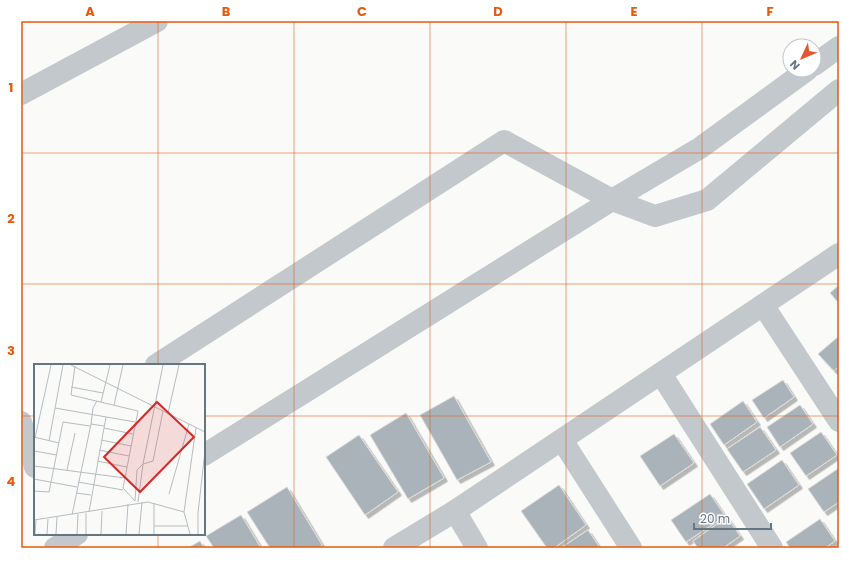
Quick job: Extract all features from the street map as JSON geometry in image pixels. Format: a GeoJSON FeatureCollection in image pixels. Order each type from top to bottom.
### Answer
{"type":"FeatureCollection","features":[{"type":"Feature","properties":{"kind":"street"},"geometry":{"type":"LineString","coordinates":[[21,94],[157,21]]}},
{"type":"Feature","properties":{"kind":"street"},"geometry":{"type":"LineString","coordinates":[[822,59],[839,47]]}},
{"type":"Feature","properties":{"kind":"street"},"geometry":{"type":"LineString","coordinates":[[205,454],[612,200],[700,148],[796,78]]}},
{"type":"Feature","properties":{"kind":"street"},"geometry":{"type":"LineString","coordinates":[[158,364],[504,141],[612,200],[655,216],[707,200],[839,90]]}},
{"type":"Feature","properties":{"kind":"street"},"geometry":{"type":"LineString","coordinates":[[394,548],[455,511],[839,254]]}},
{"type":"Feature","properties":{"kind":"street"},"geometry":{"type":"LineString","coordinates":[[763,305],[839,421]]}},
{"type":"Feature","properties":{"kind":"street"},"geometry":{"type":"LineString","coordinates":[[661,374],[772,548]]}},
{"type":"Feature","properties":{"kind":"street"},"geometry":{"type":"LineString","coordinates":[[21,422],[33,452]]}},
{"type":"Feature","properties":{"kind":"street"},"geometry":{"type":"LineString","coordinates":[[562,440],[631,548]]}},
{"type":"Feature","properties":{"kind":"street"},"geometry":{"type":"LineString","coordinates":[[455,511],[477,548]]}},
{"type":"Feature","properties":{"kind":"building"},"geometry":{"type":"Polygon","coordinates":[[[839,285],[839,303],[830,293],[839,285]]]}},
{"type":"Feature","properties":{"kind":"building"},"geometry":{"type":"Polygon","coordinates":[[[839,336],[839,366],[834,371],[818,354],[839,336]]]}},
{"type":"Feature","properties":{"kind":"building"},"geometry":{"type":"Polygon","coordinates":[[[783,380],[794,397],[764,418],[752,400],[783,380]]]}},
{"type":"Feature","properties":{"kind":"building"},"geometry":{"type":"Polygon","coordinates":[[[454,396],[491,462],[457,480],[420,415],[454,396]]]}},
{"type":"Feature","properties":{"kind":"building"},"geometry":{"type":"Polygon","coordinates":[[[743,401],[757,422],[724,445],[710,424],[743,401]]]}},
{"type":"Feature","properties":{"kind":"building"},"geometry":{"type":"Polygon","coordinates":[[[800,405],[813,424],[780,447],[767,427],[800,405]]]}},
{"type":"Feature","properties":{"kind":"building"},"geometry":{"type":"Polygon","coordinates":[[[406,413],[444,478],[408,499],[370,435],[406,413]]]}},
{"type":"Feature","properties":{"kind":"building"},"geometry":{"type":"Polygon","coordinates":[[[760,427],[776,450],[743,472],[727,449],[760,427]]]}},
{"type":"Feature","properties":{"kind":"building"},"geometry":{"type":"Polygon","coordinates":[[[821,432],[837,455],[806,476],[790,453],[821,432]]]}},
{"type":"Feature","properties":{"kind":"building"},"geometry":{"type":"Polygon","coordinates":[[[674,434],[694,463],[660,486],[640,456],[674,434]]]}},
{"type":"Feature","properties":{"kind":"building"},"geometry":{"type":"Polygon","coordinates":[[[359,435],[398,492],[365,515],[326,457],[359,435]]]}},
{"type":"Feature","properties":{"kind":"building"},"geometry":{"type":"Polygon","coordinates":[[[782,460],[799,485],[764,509],[747,484],[782,460]]]}},
{"type":"Feature","properties":{"kind":"building"},"geometry":{"type":"Polygon","coordinates":[[[839,468],[839,502],[824,512],[808,489],[839,468]]]}},
{"type":"Feature","properties":{"kind":"building"},"geometry":{"type":"Polygon","coordinates":[[[559,485],[586,525],[554,548],[547,548],[521,511],[559,485]]]}},
{"type":"Feature","properties":{"kind":"building"},"geometry":{"type":"Polygon","coordinates":[[[287,487],[322,545],[318,548],[270,548],[247,512],[287,487]]]}},
{"type":"Feature","properties":{"kind":"building"},"geometry":{"type":"Polygon","coordinates":[[[710,494],[725,516],[686,542],[671,520],[710,494]]]}},
{"type":"Feature","properties":{"kind":"building"},"geometry":{"type":"Polygon","coordinates":[[[241,515],[261,548],[214,548],[206,536],[241,515]]]}},
{"type":"Feature","properties":{"kind":"building"},"geometry":{"type":"Polygon","coordinates":[[[727,517],[740,536],[723,548],[698,548],[693,541],[727,517]]]}},
{"type":"Feature","properties":{"kind":"building"},"geometry":{"type":"Polygon","coordinates":[[[820,519],[835,541],[825,548],[790,548],[786,542],[820,519]]]}},
{"type":"Feature","properties":{"kind":"building"},"geometry":{"type":"Polygon","coordinates":[[[588,530],[600,548],[561,548],[588,530]]]}},
{"type":"Feature","properties":{"kind":"building"},"geometry":{"type":"Polygon","coordinates":[[[200,541],[204,548],[188,548],[200,541]]]}}]}
